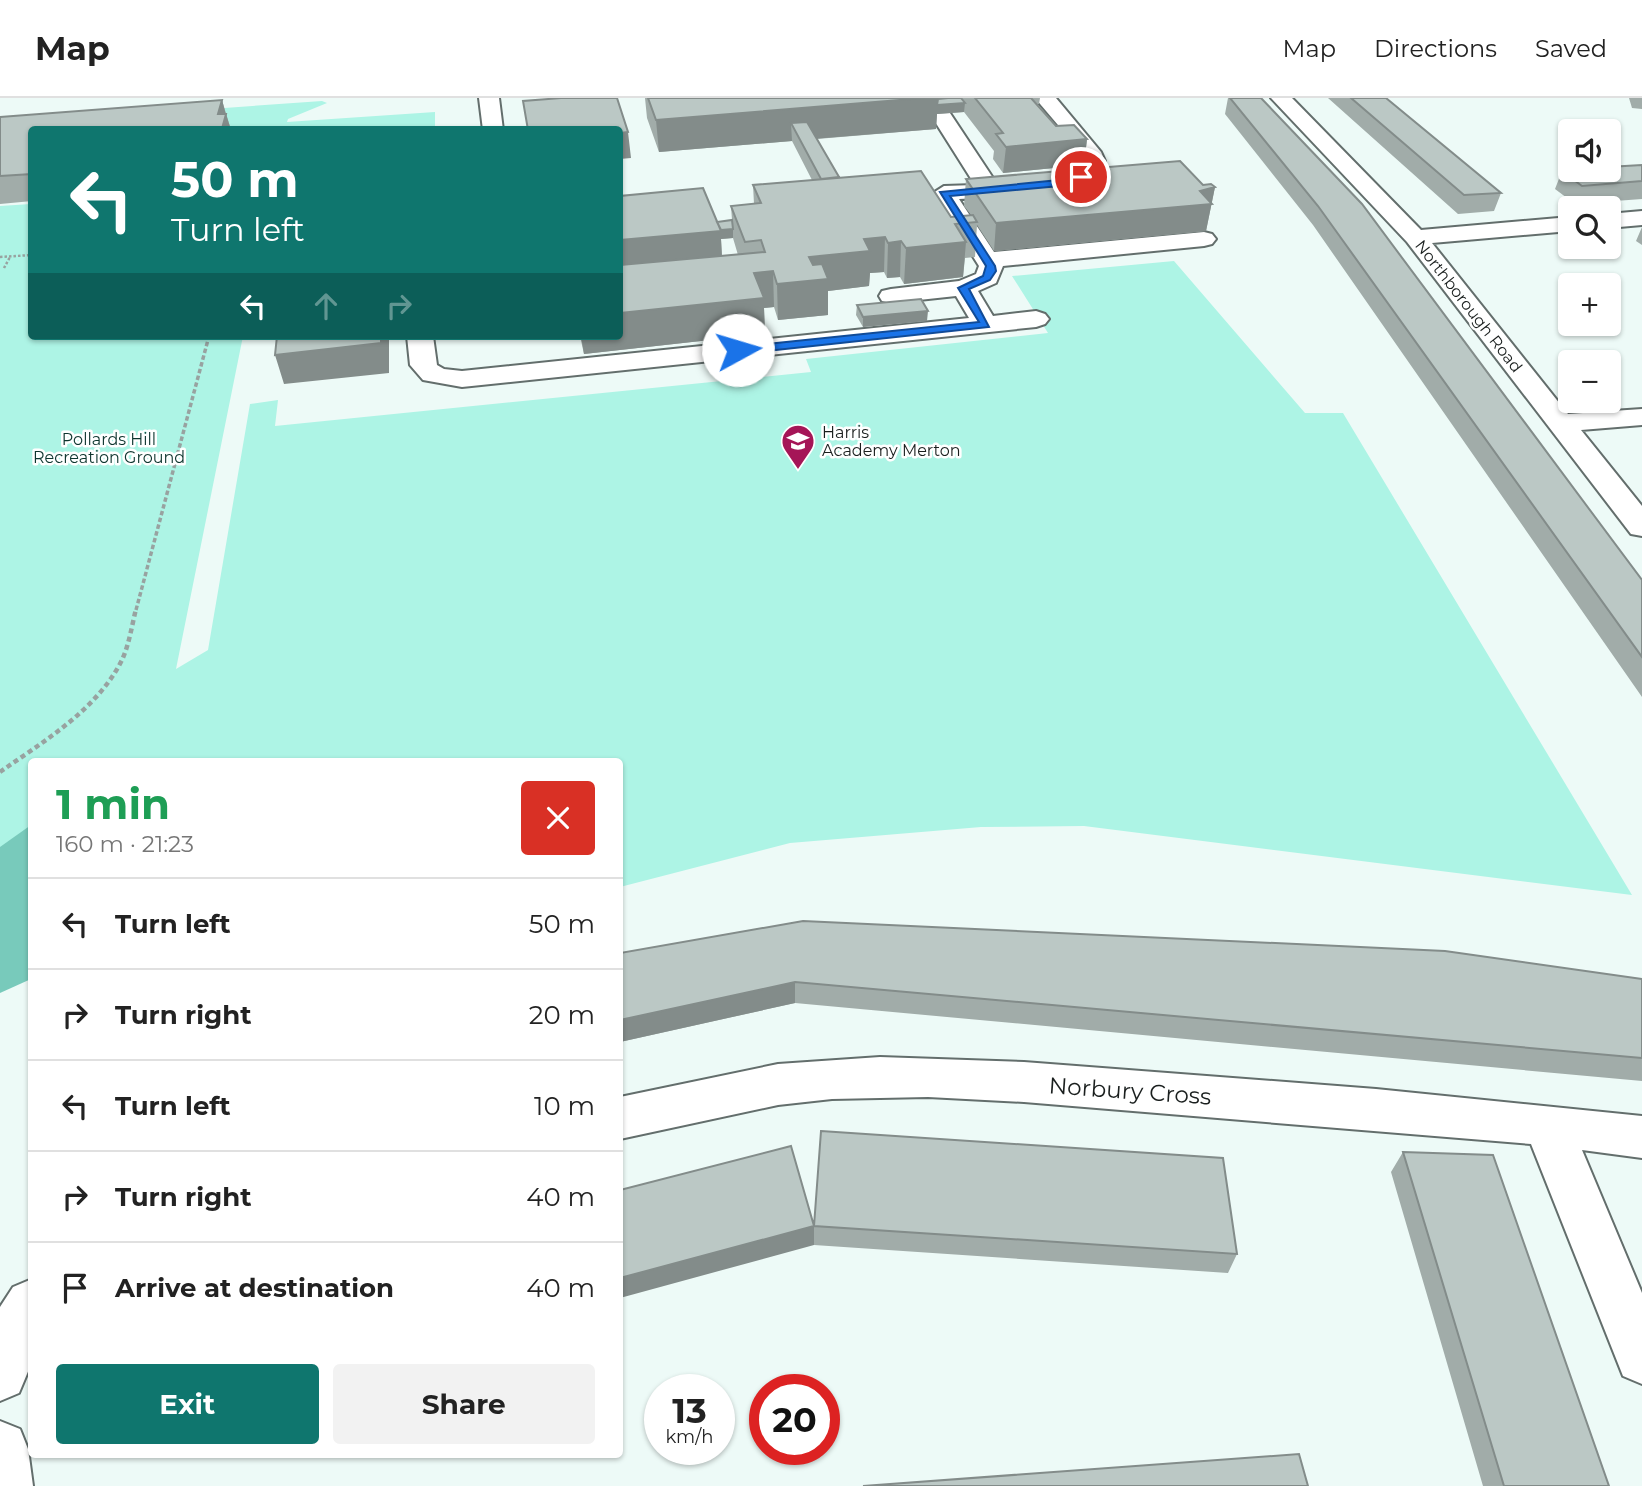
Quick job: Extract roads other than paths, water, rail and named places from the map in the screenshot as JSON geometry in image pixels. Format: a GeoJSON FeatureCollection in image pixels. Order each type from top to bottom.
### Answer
{"type":"FeatureCollection","features":[{"type":"Feature","properties":{"kind":"street"},"geometry":{"type":"LineString","coordinates":[[489,98],[492,126]]}},
{"type":"Feature","properties":{"kind":"street"},"geometry":{"type":"LineString","coordinates":[[930,98],[989,189]]}},
{"type":"Feature","properties":{"kind":"street"},"geometry":{"type":"LineString","coordinates":[[891,296],[964,288],[987,278],[991,271],[987,260],[944,194],[1070,181],[1094,168],[1096,162],[1093,152],[1045,98]]}},
{"type":"Feature","properties":{"kind":"street","name":"Northborough Road"},"geometry":{"type":"LineString","coordinates":[[1281,98],[1415,237],[1642,527]]}},
{"type":"Feature","properties":{"kind":"street"},"geometry":{"type":"LineString","coordinates":[[1621,220],[1642,218]]}},
{"type":"Feature","properties":{"kind":"street"},"geometry":{"type":"LineString","coordinates":[[1415,237],[1558,225]]}},
{"type":"Feature","properties":{"kind":"street"},"geometry":{"type":"LineString","coordinates":[[987,260],[1204,239]]}},
{"type":"Feature","properties":{"kind":"street"},"geometry":{"type":"LineString","coordinates":[[964,288],[985,324]]}},
{"type":"Feature","properties":{"kind":"street"},"geometry":{"type":"LineString","coordinates":[[420,340],[421,364],[426,370],[440,377],[462,379],[1037,319]]}},
{"type":"Feature","properties":{"kind":"street"},"geometry":{"type":"LineString","coordinates":[[1560,423],[1642,417]]}},
{"type":"Feature","properties":{"kind":"street","name":"Norbury Cross"},"geometry":{"type":"LineString","coordinates":[[623,1117],[737,1090],[810,1080],[887,1078],[991,1082],[1415,1112],[1642,1137]]}},
{"type":"Feature","properties":{"kind":"street"},"geometry":{"type":"LineString","coordinates":[[1547,1125],[1642,1357]]}},
{"type":"Feature","properties":{"kind":"street"},"geometry":{"type":"LineString","coordinates":[[0,1374],[17,1328],[28,1311]]}},
{"type":"Feature","properties":{"kind":"street"},"geometry":{"type":"LineString","coordinates":[[0,1449],[4,1486]]}},
{"type":"Feature","properties":{"kind":"place","name":"Harris Academy Merton"},"geometry":{"type":"Point","coordinates":[798,471]}},
{"type":"Feature","properties":{"kind":"park label","name":"Pollards Hill Recreation Ground"},"geometry":{"type":"Point","coordinates":[109,448]}}]}
